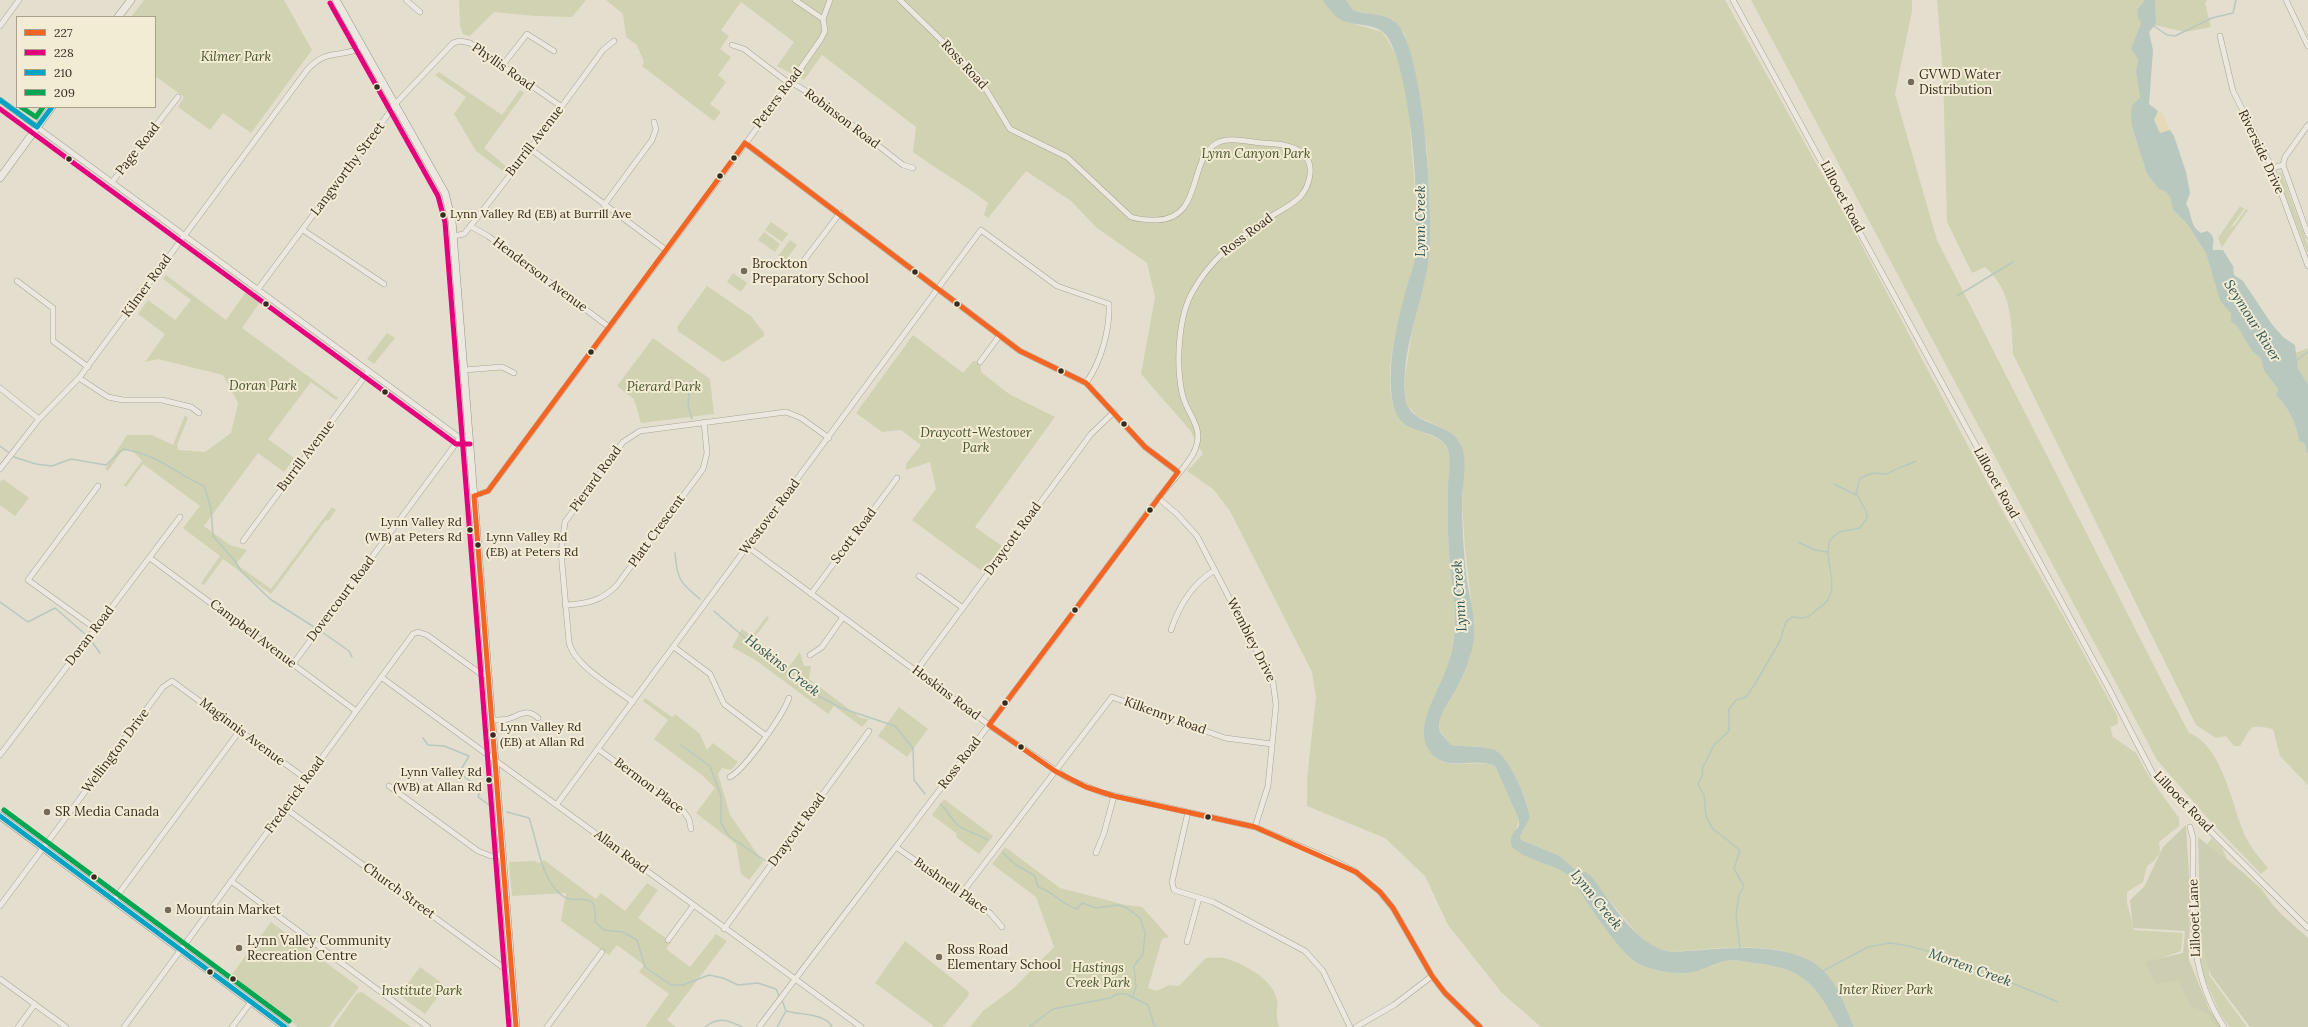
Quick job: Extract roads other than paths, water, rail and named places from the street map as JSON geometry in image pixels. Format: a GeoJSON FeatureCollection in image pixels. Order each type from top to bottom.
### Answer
{"type":"FeatureCollection","features":[{"type":"Feature","properties":{"kind":"street"},"geometry":{"type":"LineString","coordinates":[[0,26],[19,0]]}},
{"type":"Feature","properties":{"kind":"street"},"geometry":{"type":"LineString","coordinates":[[119,16],[131,0]]}},
{"type":"Feature","properties":{"kind":"street"},"geometry":{"type":"LineString","coordinates":[[336,0],[448,199],[453,236],[516,1027]]}},
{"type":"Feature","properties":{"kind":"street"},"geometry":{"type":"LineString","coordinates":[[406,0],[420,12]]}},
{"type":"Feature","properties":{"kind":"street"},"geometry":{"type":"LineString","coordinates":[[795,0],[823,19],[830,0]]}},
{"type":"Feature","properties":{"kind":"street","name":"Ross Road"},"geometry":{"type":"LineString","coordinates":[[759,1027],[989,725],[1158,498],[1190,459],[1197,445],[1198,429],[1182,394],[1179,349],[1188,301],[1207,270],[1219,256],[1243,235],[1302,195],[1310,173],[1310,166],[1306,156],[1282,145],[1230,140],[1220,141],[1207,154],[1194,188],[1181,210],[1176,215],[1163,220],[1139,220],[1131,217],[1117,206],[1067,157],[1010,129],[978,76],[900,0]]}},
{"type":"Feature","properties":{"kind":"street","name":"Lillooet Road"},"geometry":{"type":"LineString","coordinates":[[1733,0],[1826,168],[2153,774],[2308,928]]}},
{"type":"Feature","properties":{"kind":"street"},"geometry":{"type":"LineString","coordinates":[[2286,0],[2308,46]]}},
{"type":"Feature","properties":{"kind":"street","name":"Peters Road"},"geometry":{"type":"LineString","coordinates":[[474,496],[488,491],[791,82],[821,40],[825,31],[823,19]]}},
{"type":"Feature","properties":{"kind":"street"},"geometry":{"type":"LineString","coordinates":[[502,66],[527,34],[554,51]]}},
{"type":"Feature","properties":{"kind":"street","name":"Riverside Drive"},"geometry":{"type":"LineString","coordinates":[[2220,36],[2233,91],[2272,168],[2308,266]]}},
{"type":"Feature","properties":{"kind":"street","name":"Phyllis Road"},"geometry":{"type":"LineString","coordinates":[[444,53],[453,44],[464,41],[562,107]]}},
{"type":"Feature","properties":{"kind":"street","name":"Burrill Avenue"},"geometry":{"type":"LineString","coordinates":[[453,236],[464,234],[529,148],[538,139],[603,50],[614,41]]}},
{"type":"Feature","properties":{"kind":"street","name":"Robinson Road"},"geometry":{"type":"LineString","coordinates":[[732,46],[744,49],[786,81],[791,82],[903,164],[913,168]]}},
{"type":"Feature","properties":{"kind":"street","name":"Kilmer Road"},"geometry":{"type":"LineString","coordinates":[[0,469],[39,419],[88,367],[313,63],[325,56],[354,51],[363,47]]}},
{"type":"Feature","properties":{"kind":"street","name":"Langworthy Street"},"geometry":{"type":"LineString","coordinates":[[258,289],[395,105],[444,53]]}},
{"type":"Feature","properties":{"kind":"street","name":"Page Road"},"geometry":{"type":"LineString","coordinates":[[112,182],[178,97]]}},
{"type":"Feature","properties":{"kind":"street"},"geometry":{"type":"LineString","coordinates":[[0,100],[460,438],[469,437]]}},
{"type":"Feature","properties":{"kind":"street"},"geometry":{"type":"LineString","coordinates":[[0,178],[51,108]]}},
{"type":"Feature","properties":{"kind":"street"},"geometry":{"type":"LineString","coordinates":[[604,205],[652,140],[656,129],[654,122]]}},
{"type":"Feature","properties":{"kind":"street"},"geometry":{"type":"LineString","coordinates":[[2272,168],[2282,165],[2285,157],[2308,125]]}},
{"type":"Feature","properties":{"kind":"street"},"geometry":{"type":"LineString","coordinates":[[745,143],[840,213],[1020,351],[1086,383],[1145,447],[1178,472]]}},
{"type":"Feature","properties":{"kind":"street"},"geometry":{"type":"LineString","coordinates":[[529,148],[666,250]]}},
{"type":"Feature","properties":{"kind":"street","name":"Riverside Drive"},"geometry":{"type":"LineString","coordinates":[[2282,165],[2308,235]]}},
{"type":"Feature","properties":{"kind":"street"},"geometry":{"type":"LineString","coordinates":[[802,263],[840,213]]}},
{"type":"Feature","properties":{"kind":"street","name":"Henderson Avenue"},"geometry":{"type":"LineString","coordinates":[[470,226],[488,236],[609,327]]}},
{"type":"Feature","properties":{"kind":"street"},"geometry":{"type":"LineString","coordinates":[[303,230],[384,284]]}},
{"type":"Feature","properties":{"kind":"street","name":"Westover Road"},"geometry":{"type":"LineString","coordinates":[[557,804],[634,702],[981,230],[1058,286],[1109,304],[1102,350],[1094,372],[1086,383]]}},
{"type":"Feature","properties":{"kind":"street"},"geometry":{"type":"LineString","coordinates":[[17,281],[53,308],[53,341],[88,367]]}},
{"type":"Feature","properties":{"kind":"street"},"geometry":{"type":"LineString","coordinates":[[980,362],[1000,335]]}},
{"type":"Feature","properties":{"kind":"street"},"geometry":{"type":"LineString","coordinates":[[464,370],[502,367],[514,373]]}},
{"type":"Feature","properties":{"kind":"street","name":"Burrill Avenue"},"geometry":{"type":"LineString","coordinates":[[243,541],[369,371]]}},
{"type":"Feature","properties":{"kind":"street"},"geometry":{"type":"LineString","coordinates":[[79,378],[108,397],[123,400],[162,400],[191,407],[198,413]]}},
{"type":"Feature","properties":{"kind":"street"},"geometry":{"type":"LineString","coordinates":[[0,388],[39,419]]}},
{"type":"Feature","properties":{"kind":"street","name":"Pierard Road"},"geometry":{"type":"LineString","coordinates":[[634,702],[575,657],[570,647],[560,552],[565,522],[616,450],[630,435],[640,430],[786,412],[801,418],[829,438]]}},
{"type":"Feature","properties":{"kind":"street","name":"Draycott Road"},"geometry":{"type":"LineString","coordinates":[[917,670],[1091,434],[1114,412]]}},
{"type":"Feature","properties":{"kind":"street","name":"Platt Crescent"},"geometry":{"type":"LineString","coordinates":[[565,605],[596,601],[607,595],[617,585],[703,469],[707,453],[704,422]]}},
{"type":"Feature","properties":{"kind":"street","name":"Dovercourt Road"},"geometry":{"type":"LineString","coordinates":[[293,664],[460,438]]}},
{"type":"Feature","properties":{"kind":"street","name":"Scott Road"},"geometry":{"type":"LineString","coordinates":[[811,594],[897,478]]}},
{"type":"Feature","properties":{"kind":"street"},"geometry":{"type":"LineString","coordinates":[[96,629],[28,580],[98,486]]}},
{"type":"Feature","properties":{"kind":"street","name":"Wembley Drive"},"geometry":{"type":"LineString","coordinates":[[1158,498],[1177,514],[1197,536],[1273,682],[1276,705],[1268,786],[1255,827]]}},
{"type":"Feature","properties":{"kind":"street","name":"Doran Road"},"geometry":{"type":"LineString","coordinates":[[0,755],[180,517]]}},
{"type":"Feature","properties":{"kind":"street","name":"Hoskins Road"},"geometry":{"type":"LineString","coordinates":[[748,547],[917,670],[989,725],[1054,771],[1086,787],[1114,796],[1255,827],[1335,861],[1356,872],[1370,883],[1393,908],[1432,976],[1445,993],[1480,1027]]}},
{"type":"Feature","properties":{"kind":"street","name":"Campbell Avenue"},"geometry":{"type":"LineString","coordinates":[[150,558],[356,712]]}},
{"type":"Feature","properties":{"kind":"street"},"geometry":{"type":"LineString","coordinates":[[1171,630],[1175,618],[1189,593],[1204,577],[1215,570]]}},
{"type":"Feature","properties":{"kind":"street"},"geometry":{"type":"LineString","coordinates":[[919,576],[963,608]]}},
{"type":"Feature","properties":{"kind":"street"},"geometry":{"type":"LineString","coordinates":[[810,655],[822,647],[843,617]]}},
{"type":"Feature","properties":{"kind":"street","name":"Frederick Road"},"geometry":{"type":"LineString","coordinates":[[124,1027],[413,634],[418,632],[427,635],[481,674],[488,675]]}},
{"type":"Feature","properties":{"kind":"street"},"geometry":{"type":"LineString","coordinates":[[674,647],[710,674],[724,704],[766,735]]}},
{"type":"Feature","properties":{"kind":"street","name":"Allan Road"},"geometry":{"type":"LineString","coordinates":[[381,677],[557,804],[724,929],[861,1027]]}},
{"type":"Feature","properties":{"kind":"street","name":"Wellington Drive"},"geometry":{"type":"LineString","coordinates":[[0,906],[163,688],[172,681],[178,684]]}},
{"type":"Feature","properties":{"kind":"street","name":"Maginnis Avenue"},"geometry":{"type":"LineString","coordinates":[[178,684],[241,729],[306,779]]}},
{"type":"Feature","properties":{"kind":"street","name":"Kilkenny Road"},"geometry":{"type":"LineString","coordinates":[[962,893],[1112,697],[1225,738],[1272,744]]}},
{"type":"Feature","properties":{"kind":"street"},"geometry":{"type":"LineString","coordinates":[[730,777],[741,768],[782,714],[788,698]]}},
{"type":"Feature","properties":{"kind":"street"},"geometry":{"type":"LineString","coordinates":[[492,720],[508,719],[518,713],[526,712],[534,714],[538,718]]}},
{"type":"Feature","properties":{"kind":"street"},"geometry":{"type":"LineString","coordinates":[[114,900],[241,729]]}},
{"type":"Feature","properties":{"kind":"street","name":"Draycott Road"},"geometry":{"type":"LineString","coordinates":[[724,929],[869,731]]}},
{"type":"Feature","properties":{"kind":"street","name":"Bermon Place"},"geometry":{"type":"LineString","coordinates":[[598,749],[684,812],[689,819],[690,829]]}},
{"type":"Feature","properties":{"kind":"street"},"geometry":{"type":"LineString","coordinates":[[389,786],[478,851],[491,856],[502,856]]}},
{"type":"Feature","properties":{"kind":"street"},"geometry":{"type":"LineString","coordinates":[[1096,853],[1104,833],[1114,796]]}},
{"type":"Feature","properties":{"kind":"street","name":"Church Street"},"geometry":{"type":"LineString","coordinates":[[285,808],[512,974]]}},
{"type":"Feature","properties":{"kind":"street"},"geometry":{"type":"LineString","coordinates":[[1188,812],[1172,887],[1176,891],[1199,898],[1235,913],[1305,951],[1323,971],[1350,1027]]}},
{"type":"Feature","properties":{"kind":"street"},"geometry":{"type":"LineString","coordinates":[[0,816],[285,1027]]}},
{"type":"Feature","properties":{"kind":"street","name":"Lillooet Lane"},"geometry":{"type":"LineString","coordinates":[[2190,827],[2193,838],[2194,940],[2198,969],[2215,1013],[2224,1027]]}},
{"type":"Feature","properties":{"kind":"street","name":"Bushnell Place"},"geometry":{"type":"LineString","coordinates":[[896,847],[990,913],[1002,927]]}},
{"type":"Feature","properties":{"kind":"street"},"geometry":{"type":"LineString","coordinates":[[231,881],[428,1027]]}},
{"type":"Feature","properties":{"kind":"street"},"geometry":{"type":"LineString","coordinates":[[1187,942],[1199,898]]}},
{"type":"Feature","properties":{"kind":"street"},"geometry":{"type":"LineString","coordinates":[[668,940],[693,906]]}},
{"type":"Feature","properties":{"kind":"street"},"geometry":{"type":"LineString","coordinates":[[546,1027],[602,952]]}},
{"type":"Feature","properties":{"kind":"street"},"geometry":{"type":"LineString","coordinates":[[1356,1027],[1394,1005],[1432,976]]}},
{"type":"Feature","properties":{"kind":"street"},"geometry":{"type":"LineString","coordinates":[[0,979],[66,1027]]}},
{"type":"Feature","properties":{"kind":"street"},"geometry":{"type":"LineString","coordinates":[[232,1027],[251,1002]]}},
{"type":"Feature","properties":{"kind":"street"},"geometry":{"type":"LineString","coordinates":[[18,1027],[35,1004]]}},
{"type":"Feature","properties":{"kind":"water","name":"Lynn Creek"},"geometry":{"type":"Polygon","coordinates":[[[1322,0],[1346,0],[1353,10],[1385,17],[1395,22],[1405,37],[1413,63],[1420,96],[1425,134],[1430,207],[1429,257],[1406,360],[1405,396],[1408,406],[1413,413],[1447,430],[1460,443],[1463,450],[1465,465],[1462,524],[1468,587],[1474,623],[1473,642],[1470,657],[1455,691],[1441,715],[1439,726],[1440,732],[1451,745],[1485,747],[1495,750],[1506,760],[1516,778],[1530,818],[1520,836],[1521,840],[1560,856],[1578,872],[1586,872],[1591,876],[1625,922],[1646,941],[1658,948],[1671,952],[1751,948],[1792,953],[1810,960],[1824,971],[1834,983],[1854,1027],[1838,1027],[1815,989],[1807,981],[1786,969],[1732,960],[1721,962],[1697,971],[1672,973],[1643,966],[1637,963],[1620,948],[1592,910],[1571,877],[1564,872],[1518,852],[1512,847],[1511,838],[1519,826],[1519,820],[1495,766],[1487,763],[1460,764],[1442,761],[1434,757],[1428,749],[1424,730],[1429,710],[1450,659],[1454,639],[1455,612],[1448,540],[1450,462],[1448,451],[1446,446],[1440,440],[1408,426],[1401,420],[1395,411],[1392,398],[1391,371],[1396,330],[1414,264],[1415,255],[1416,208],[1412,140],[1401,73],[1393,48],[1384,33],[1369,26],[1341,20],[1322,0]]]}},
{"type":"Feature","properties":{"kind":"water","name":"Seymour River"},"geometry":{"type":"Polygon","coordinates":[[[2145,0],[2155,0],[2156,24],[2149,32],[2153,50],[2149,104],[2158,111],[2154,120],[2160,133],[2170,130],[2174,136],[2186,172],[2190,193],[2186,204],[2195,227],[2201,233],[2207,231],[2212,235],[2213,250],[2223,250],[2233,266],[2234,275],[2243,281],[2271,323],[2283,337],[2295,345],[2298,369],[2308,384],[2308,455],[2304,443],[2299,441],[2291,416],[2276,395],[2278,389],[2264,371],[2261,359],[2251,350],[2237,326],[2231,322],[2231,314],[2220,301],[2206,253],[2188,225],[2173,210],[2170,197],[2166,192],[2159,189],[2147,174],[2132,127],[2131,116],[2132,105],[2140,97],[2136,72],[2138,59],[2131,49],[2141,23],[2138,18],[2137,9],[2145,0]]]}},
{"type":"Feature","properties":{"kind":"waterway"},"geometry":{"type":"LineString","coordinates":[[2154,26],[2167,35],[2175,36],[2212,18],[2233,13],[2236,0]]}},
{"type":"Feature","properties":{"kind":"waterway"},"geometry":{"type":"LineString","coordinates":[[1957,296],[2013,262]]}},
{"type":"Feature","properties":{"kind":"waterway"},"geometry":{"type":"LineString","coordinates":[[2297,360],[2308,352]]}},
{"type":"Feature","properties":{"kind":"waterway"},"geometry":{"type":"LineString","coordinates":[[690,381],[688,405],[692,419]]}},
{"type":"Feature","properties":{"kind":"waterway"},"geometry":{"type":"LineString","coordinates":[[0,446],[8,452]]}},
{"type":"Feature","properties":{"kind":"waterway"},"geometry":{"type":"LineString","coordinates":[[14,457],[36,464],[52,466],[71,459],[106,465],[123,449],[146,455],[204,486],[211,508],[213,536],[235,561],[241,571],[270,599],[314,627]]}},
{"type":"Feature","properties":{"kind":"waterway"},"geometry":{"type":"LineString","coordinates":[[1740,949],[1736,914],[1739,895],[1744,886],[1734,869],[1740,850],[1713,829],[1706,817],[1704,795],[1698,784],[1703,774],[1702,769],[1714,745],[1729,731],[1729,709],[1736,700],[1746,697],[1755,684],[1780,641],[1786,622],[1792,617],[1807,617],[1827,602],[1831,594],[1832,586],[1828,549],[1830,540],[1839,532],[1860,528],[1867,518],[1866,511],[1856,493],[1860,478],[1873,473],[1887,474],[1916,461]]}},
{"type":"Feature","properties":{"kind":"waterway"},"geometry":{"type":"LineString","coordinates":[[1834,484],[1856,495]]}},
{"type":"Feature","properties":{"kind":"waterway"},"geometry":{"type":"LineString","coordinates":[[1798,542],[1815,550],[1827,552]]}},
{"type":"Feature","properties":{"kind":"waterway","name":"Hoskins Creek"},"geometry":{"type":"LineString","coordinates":[[675,553],[677,569],[681,580],[688,589],[700,599]]}},
{"type":"Feature","properties":{"kind":"waterway"},"geometry":{"type":"LineString","coordinates":[[0,602],[28,622],[55,608],[86,635]]}},
{"type":"Feature","properties":{"kind":"waterway","name":"Hoskins Creek"},"geometry":{"type":"LineString","coordinates":[[714,611],[766,656],[815,694],[841,708],[895,726],[913,748],[914,780],[925,794]]}},
{"type":"Feature","properties":{"kind":"waterway"},"geometry":{"type":"LineString","coordinates":[[322,632],[349,651],[352,657]]}},
{"type":"Feature","properties":{"kind":"waterway"},"geometry":{"type":"LineString","coordinates":[[92,642],[100,653]]}},
{"type":"Feature","properties":{"kind":"waterway"},"geometry":{"type":"LineString","coordinates":[[423,738],[428,745],[444,746],[469,756],[459,773],[481,789],[478,797],[492,807]]}},
{"type":"Feature","properties":{"kind":"waterway"},"geometry":{"type":"LineString","coordinates":[[681,745],[710,766],[721,796],[721,823],[729,836],[767,862]]}},
{"type":"Feature","properties":{"kind":"waterway","name":"Hoskins Creek"},"geometry":{"type":"LineString","coordinates":[[940,804],[959,826],[988,840]]}},
{"type":"Feature","properties":{"kind":"waterway"},"geometry":{"type":"LineString","coordinates":[[507,812],[529,818],[540,859],[553,887],[566,898],[589,900],[593,904],[595,911],[595,922],[604,930],[623,932],[637,940],[645,967],[671,985],[683,985],[709,975],[723,978],[738,985],[758,983],[776,989],[779,996]]}},
{"type":"Feature","properties":{"kind":"waterway","name":"Hoskins Creek"},"geometry":{"type":"LineString","coordinates":[[1003,853],[1015,864],[1035,876],[1038,887],[1072,907],[1077,909],[1082,903],[1096,908],[1118,905],[1127,908],[1140,918],[1145,932],[1143,954],[1134,966],[1136,987],[1133,996]]}},
{"type":"Feature","properties":{"kind":"waterway","name":"Morten Creek"},"geometry":{"type":"LineString","coordinates":[[1823,971],[1868,947],[1890,943],[1909,946],[1949,957],[2058,1002]]}},
{"type":"Feature","properties":{"kind":"waterway"},"geometry":{"type":"LineString","coordinates":[[1029,1027],[1053,1009],[1110,998],[1117,994],[1126,994],[1148,1005],[1154,1025],[1157,1027]]}},
{"type":"Feature","properties":{"kind":"waterway"},"geometry":{"type":"LineString","coordinates":[[782,1000],[786,1011]]}},
{"type":"Feature","properties":{"kind":"waterway"},"geometry":{"type":"LineString","coordinates":[[786,1011],[812,1015],[824,1019],[829,1022],[832,1027]]}},
{"type":"Feature","properties":{"kind":"waterway"},"geometry":{"type":"LineString","coordinates":[[777,1027],[786,1011]]}},
{"type":"Feature","properties":{"kind":"waterway"},"geometry":{"type":"LineString","coordinates":[[705,1027],[714,1021],[719,1020],[732,1022],[742,1027]]}},
{"type":"Feature","properties":{"kind":"place","name":"GVWD Water Distribution"},"geometry":{"type":"Point","coordinates":[1911,82]}},
{"type":"Feature","properties":{"kind":"place","name":"Lynn Valley Rd (EB) at Burrill Ave"},"geometry":{"type":"Point","coordinates":[443,215]}},
{"type":"Feature","properties":{"kind":"place","name":"Brockton Preparatory School"},"geometry":{"type":"Point","coordinates":[744,271]}},
{"type":"Feature","properties":{"kind":"place","name":"Lynn Valley Rd (WB) at Peters Rd"},"geometry":{"type":"Point","coordinates":[470,530]}},
{"type":"Feature","properties":{"kind":"place","name":"Lynn Valley Rd (EB) at Peters Rd"},"geometry":{"type":"Point","coordinates":[478,545]}},
{"type":"Feature","properties":{"kind":"place","name":"Lynn Valley Rd (EB) at Allan Rd"},"geometry":{"type":"Point","coordinates":[493,735]}},
{"type":"Feature","properties":{"kind":"place","name":"Lynn Valley Rd (WB) at Allan Rd"},"geometry":{"type":"Point","coordinates":[489,780]}},
{"type":"Feature","properties":{"kind":"place","name":"SR Media Canada"},"geometry":{"type":"Point","coordinates":[47,812]}},
{"type":"Feature","properties":{"kind":"place","name":"Mountain Market"},"geometry":{"type":"Point","coordinates":[168,910]}},
{"type":"Feature","properties":{"kind":"place","name":"Lynn Valley Community Recreation Centre"},"geometry":{"type":"Point","coordinates":[239,948]}},
{"type":"Feature","properties":{"kind":"place","name":"Ross Road Elementary School"},"geometry":{"type":"Point","coordinates":[939,957]}},
{"type":"Feature","properties":{"kind":"park label","name":"Kilmer Park"},"geometry":{"type":"Point","coordinates":[236,57]}},
{"type":"Feature","properties":{"kind":"park label","name":"Lynn Canyon Park"},"geometry":{"type":"Point","coordinates":[1256,154]}},
{"type":"Feature","properties":{"kind":"park label","name":"Doran Park"},"geometry":{"type":"Point","coordinates":[263,386]}},
{"type":"Feature","properties":{"kind":"park label","name":"Pierard Park"},"geometry":{"type":"Point","coordinates":[664,387]}},
{"type":"Feature","properties":{"kind":"park label","name":"Draycott-Westover Park"},"geometry":{"type":"Point","coordinates":[976,440]}},
{"type":"Feature","properties":{"kind":"park label","name":"Hastings Creek Park"},"geometry":{"type":"Point","coordinates":[1098,976]}},
{"type":"Feature","properties":{"kind":"park label","name":"Inter River Park"},"geometry":{"type":"Point","coordinates":[1886,990]}},
{"type":"Feature","properties":{"kind":"park label","name":"Institute Park"},"geometry":{"type":"Point","coordinates":[422,991]}}]}
